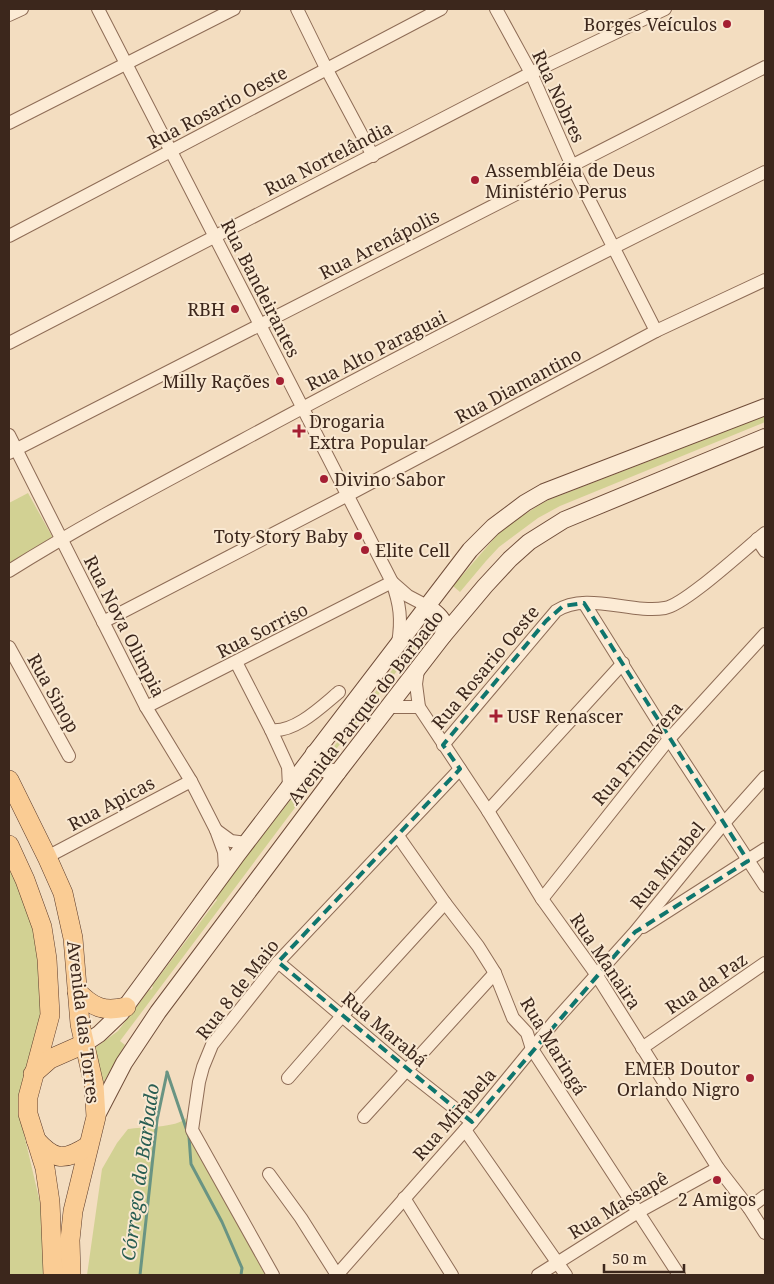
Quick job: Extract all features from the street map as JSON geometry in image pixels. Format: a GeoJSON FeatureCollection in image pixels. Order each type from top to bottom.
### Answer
{"type":"FeatureCollection","features":[{"type":"Feature","properties":{"kind":"main road","name":"Avenida Parque do Barbado"},"geometry":{"type":"LineString","coordinates":[[84,1044],[107,1027],[126,1006],[311,757],[470,550],[493,527],[544,492],[765,407]]}},
{"type":"Feature","properties":{"kind":"main road","name":"Avenida Parque do Barbado"},"geometry":{"type":"LineString","coordinates":[[96,1117],[124,1063],[158,1012],[338,772],[443,636],[484,586],[510,559],[529,542],[564,520],[765,437]]}},
{"type":"Feature","properties":{"kind":"main road"},"geometry":{"type":"LineString","coordinates":[[428,606],[444,622],[443,636]]}},
{"type":"Feature","properties":{"kind":"main road"},"geometry":{"type":"LineString","coordinates":[[311,757],[324,770],[338,772]]}},
{"type":"Feature","properties":{"kind":"main road","name":"Avenida das Torres"},"geometry":{"type":"LineString","coordinates":[[9,780],[63,893],[71,926],[84,1044],[94,1085],[96,1117],[73,1211],[70,1240],[71,1275]]}},
{"type":"Feature","properties":{"kind":"main road","name":"Avenida das Torres"},"geometry":{"type":"LineString","coordinates":[[9,845],[26,880],[42,927],[47,959],[50,1015],[33,1074],[28,1097],[28,1114],[45,1168],[50,1202],[53,1275]]}},
{"type":"Feature","properties":{"kind":"main road"},"geometry":{"type":"LineString","coordinates":[[77,991],[89,1002],[99,1007],[111,1010],[126,1006]]}},
{"type":"Feature","properties":{"kind":"main road"},"geometry":{"type":"LineString","coordinates":[[33,1074],[50,1059],[84,1044]]}},
{"type":"Feature","properties":{"kind":"main road"},"geometry":{"type":"LineString","coordinates":[[35,1139],[47,1152],[54,1156],[66,1157],[88,1146]]}},
{"type":"Feature","properties":{"kind":"street"},"geometry":{"type":"LineString","coordinates":[[9,15],[22,9]]}},
{"type":"Feature","properties":{"kind":"street","name":"Rua Bandeirantes"},"geometry":{"type":"LineString","coordinates":[[98,9],[392,582],[401,616],[397,646]]}},
{"type":"Feature","properties":{"kind":"street"},"geometry":{"type":"LineString","coordinates":[[9,123],[126,62],[234,9]]}},
{"type":"Feature","properties":{"kind":"street"},"geometry":{"type":"LineString","coordinates":[[297,9],[373,156]]}},
{"type":"Feature","properties":{"kind":"street","name":"Rua Rosario Oeste"},"geometry":{"type":"LineString","coordinates":[[10,232],[172,151],[326,68],[441,9]]}},
{"type":"Feature","properties":{"kind":"street","name":"Rua Nobres"},"geometry":{"type":"LineString","coordinates":[[496,9],[530,73],[572,166],[656,331]]}},
{"type":"Feature","properties":{"kind":"street","name":"Rua Nortelândia"},"geometry":{"type":"LineString","coordinates":[[9,343],[530,73],[665,9]]}},
{"type":"Feature","properties":{"kind":"street","name":"Rua Arenápolis"},"geometry":{"type":"LineString","coordinates":[[12,451],[765,67]]}},
{"type":"Feature","properties":{"kind":"street","name":"Rua Alto Paraguai"},"geometry":{"type":"LineString","coordinates":[[9,571],[61,538],[303,407],[614,247],[765,172]]}},
{"type":"Feature","properties":{"kind":"street","name":"Rua Diamantino"},"geometry":{"type":"LineString","coordinates":[[103,622],[348,495],[656,331],[765,280]]}},
{"type":"Feature","properties":{"kind":"street","name":"Rua Nova Olimpia"},"geometry":{"type":"LineString","coordinates":[[9,435],[12,451],[61,538],[146,707],[191,781],[216,830],[224,852],[225,871]]}},
{"type":"Feature","properties":{"kind":"street"},"geometry":{"type":"LineString","coordinates":[[761,536],[765,551]]}},
{"type":"Feature","properties":{"kind":"street","name":"Rua Rosario Oeste"},"geometry":{"type":"LineString","coordinates":[[443,745],[517,659],[551,615],[563,606],[584,603],[646,609],[666,608],[685,598],[761,536]]}},
{"type":"Feature","properties":{"kind":"street","name":"Rua Bandeirantes"},"geometry":{"type":"LineString","coordinates":[[392,582],[408,596],[428,606]]}},
{"type":"Feature","properties":{"kind":"street","name":"Rua Sorriso"},"geometry":{"type":"LineString","coordinates":[[146,707],[392,582]]}},
{"type":"Feature","properties":{"kind":"street"},"geometry":{"type":"LineString","coordinates":[[584,603],[669,739],[765,886]]}},
{"type":"Feature","properties":{"kind":"street","name":"Rua Primavera"},"geometry":{"type":"LineString","coordinates":[[542,899],[669,739],[765,634]]}},
{"type":"Feature","properties":{"kind":"street","name":"Rua Sinop"},"geometry":{"type":"LineString","coordinates":[[9,647],[69,756]]}},
{"type":"Feature","properties":{"kind":"street"},"geometry":{"type":"LineString","coordinates":[[236,662],[282,751],[288,770],[289,787]]}},
{"type":"Feature","properties":{"kind":"street"},"geometry":{"type":"LineString","coordinates":[[488,811],[623,663]]}},
{"type":"Feature","properties":{"kind":"street","name":"Rua Manaira"},"geometry":{"type":"LineString","coordinates":[[418,670],[416,684],[419,707],[488,811],[542,899],[596,974],[718,1168],[749,1208],[765,1233]]}},
{"type":"Feature","properties":{"kind":"street"},"geometry":{"type":"LineString","coordinates":[[271,730],[278,731],[300,722],[339,692]]}},
{"type":"Feature","properties":{"kind":"street"},"geometry":{"type":"LineString","coordinates":[[389,707],[419,707]]}},
{"type":"Feature","properties":{"kind":"street"},"geometry":{"type":"LineString","coordinates":[[282,751],[294,759],[311,757]]}},
{"type":"Feature","properties":{"kind":"street","name":"Rua 8 de Maio"},"geometry":{"type":"LineString","coordinates":[[273,1275],[192,1130],[203,1067],[212,1045],[278,962],[460,769]]}},
{"type":"Feature","properties":{"kind":"street","name":"Rua Mirabel"},"geometry":{"type":"LineString","coordinates":[[596,974],[635,932],[724,823],[765,777]]}},
{"type":"Feature","properties":{"kind":"street","name":"Rua Apicas"},"geometry":{"type":"LineString","coordinates":[[47,857],[191,781]]}},
{"type":"Feature","properties":{"kind":"street"},"geometry":{"type":"LineString","coordinates":[[216,830],[231,841],[246,843]]}},
{"type":"Feature","properties":{"kind":"street","name":"Rua Maringá"},"geometry":{"type":"LineString","coordinates":[[398,836],[478,946],[495,973],[513,1018],[527,1034],[532,1049],[679,1275]]}},
{"type":"Feature","properties":{"kind":"street"},"geometry":{"type":"LineString","coordinates":[[635,932],[765,849]]}},
{"type":"Feature","properties":{"kind":"street"},"geometry":{"type":"LineString","coordinates":[[288,1078],[446,903]]}},
{"type":"Feature","properties":{"kind":"street","name":"Rua Marabá"},"geometry":{"type":"LineString","coordinates":[[278,962],[406,1070],[468,1126],[566,1275]]}},
{"type":"Feature","properties":{"kind":"street","name":"Rua da Paz"},"geometry":{"type":"LineString","coordinates":[[642,1048],[765,963]]}},
{"type":"Feature","properties":{"kind":"street"},"geometry":{"type":"LineString","coordinates":[[364,1116],[495,973]]}},
{"type":"Feature","properties":{"kind":"street","name":"Rua Mirabela"},"geometry":{"type":"LineString","coordinates":[[337,1275],[468,1126],[596,974]]}},
{"type":"Feature","properties":{"kind":"street","name":"Rua Massapê"},"geometry":{"type":"LineString","coordinates":[[538,1275],[638,1212],[718,1168]]}},
{"type":"Feature","properties":{"kind":"street"},"geometry":{"type":"LineString","coordinates":[[269,1174],[301,1218],[337,1275]]}},
{"type":"Feature","properties":{"kind":"street"},"geometry":{"type":"LineString","coordinates":[[749,1208],[765,1196]]}},
{"type":"Feature","properties":{"kind":"street"},"geometry":{"type":"LineString","coordinates":[[404,1198],[452,1275]]}},
{"type":"Feature","properties":{"kind":"highlighted area"},"geometry":{"type":"Polygon","coordinates":[[[584,603],[748,861],[635,932],[472,1122],[278,962],[460,769],[443,745],[546,621],[563,606],[584,603]]]}},
{"type":"Feature","properties":{"kind":"shaded area"},"geometry":{"type":"Polygon","coordinates":[[[765,416],[765,422],[560,506],[538,518],[499,547],[460,592],[453,586],[498,534],[546,501],[765,416]]]}},
{"type":"Feature","properties":{"kind":"shaded area"},"geometry":{"type":"Polygon","coordinates":[[[28,493],[53,538],[9,566],[9,503],[28,493]]]}},
{"type":"Feature","properties":{"kind":"shaded area"},"geometry":{"type":"Polygon","coordinates":[[[424,628],[428,629],[428,631],[330,757],[329,753],[424,628]]]}},
{"type":"Feature","properties":{"kind":"shaded area"},"geometry":{"type":"Polygon","coordinates":[[[309,776],[315,781],[120,1041],[125,1045],[103,1083],[95,1048],[118,1031],[151,990],[152,986],[217,900],[215,897],[309,776]]]}},
{"type":"Feature","properties":{"kind":"shaded area"},"geometry":{"type":"Polygon","coordinates":[[[9,861],[38,925],[45,991],[21,1121],[41,1207],[43,1275],[9,1275],[9,861]]]}},
{"type":"Feature","properties":{"kind":"shaded area"},"geometry":{"type":"Polygon","coordinates":[[[186,1118],[220,1189],[265,1275],[87,1275],[102,1169],[117,1143],[128,1129],[175,1124],[186,1118]]]}},
{"type":"Feature","properties":{"kind":"waterway"},"geometry":{"type":"LineString","coordinates":[[167,1072],[189,1137],[191,1164],[222,1222],[242,1268],[241,1275]]}},
{"type":"Feature","properties":{"kind":"waterway","name":"Córrego do Barbado"},"geometry":{"type":"LineString","coordinates":[[140,1275],[157,1120],[167,1073]]}},
{"type":"Feature","properties":{"kind":"place","name":"Borges Veículos"},"geometry":{"type":"Point","coordinates":[727,24]}},
{"type":"Feature","properties":{"kind":"place","name":"Assembléia de Deus Ministério Perus"},"geometry":{"type":"Point","coordinates":[475,180]}},
{"type":"Feature","properties":{"kind":"place","name":"RBH"},"geometry":{"type":"Point","coordinates":[235,309]}},
{"type":"Feature","properties":{"kind":"place","name":"Milly Rações"},"geometry":{"type":"Point","coordinates":[280,381]}},
{"type":"Feature","properties":{"kind":"place","name":"Drogaria Extra Popular"},"geometry":{"type":"Point","coordinates":[299,431]}},
{"type":"Feature","properties":{"kind":"place","name":"Divino Sabor"},"geometry":{"type":"Point","coordinates":[324,479]}},
{"type":"Feature","properties":{"kind":"place","name":"Toty Story Baby"},"geometry":{"type":"Point","coordinates":[358,536]}},
{"type":"Feature","properties":{"kind":"place","name":"Elite Cell"},"geometry":{"type":"Point","coordinates":[365,550]}},
{"type":"Feature","properties":{"kind":"place","name":"USF Renascer"},"geometry":{"type":"Point","coordinates":[496,716]}},
{"type":"Feature","properties":{"kind":"place","name":"EMEB Doutor Orlando Nigro"},"geometry":{"type":"Point","coordinates":[750,1078]}},
{"type":"Feature","properties":{"kind":"place","name":"2 Amigos"},"geometry":{"type":"Point","coordinates":[717,1180]}}]}
